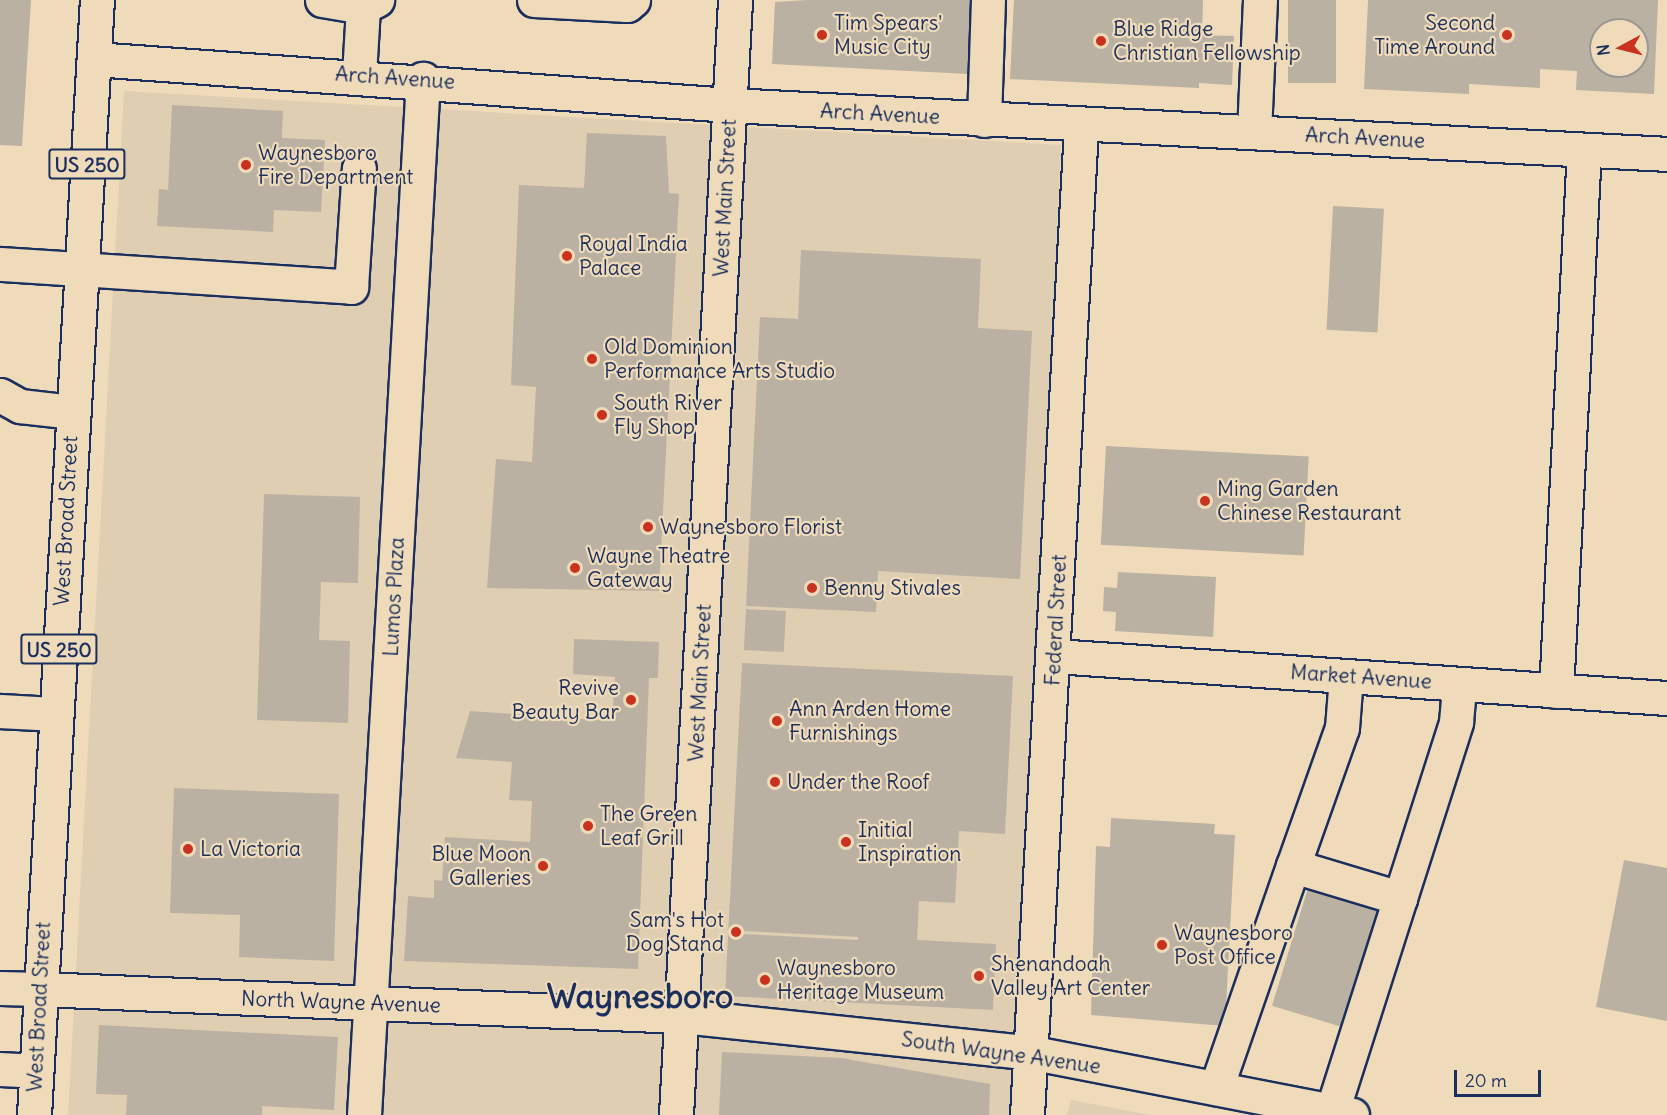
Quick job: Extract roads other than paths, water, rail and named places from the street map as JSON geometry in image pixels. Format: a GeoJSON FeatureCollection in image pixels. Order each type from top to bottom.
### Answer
{"type":"FeatureCollection","features":[{"type":"Feature","properties":{"kind":"main road","name":"West Broad Street"},"geometry":{"type":"LineString","coordinates":[[34,1115],[97,0]]}},
{"type":"Feature","properties":{"kind":"main road"},"geometry":{"type":"LineString","coordinates":[[322,0],[370,3],[359,75]]}},
{"type":"Feature","properties":{"kind":"main road"},"geometry":{"type":"LineString","coordinates":[[534,0],[627,5],[633,0]]}},
{"type":"Feature","properties":{"kind":"main road","name":"West Main Street"},"geometry":{"type":"LineString","coordinates":[[676,1115],[735,0]]}},
{"type":"Feature","properties":{"kind":"main road"},"geometry":{"type":"LineString","coordinates":[[984,120],[988,0]]}},
{"type":"Feature","properties":{"kind":"main road"},"geometry":{"type":"LineString","coordinates":[[1254,132],[1260,0]]}},
{"type":"Feature","properties":{"kind":"main road","name":"Arch Avenue"},"geometry":{"type":"LineString","coordinates":[[94,59],[423,79],[730,105],[1082,126],[1254,132],[1667,154]]}},
{"type":"Feature","properties":{"kind":"main road","name":"Lumos Plaza"},"geometry":{"type":"LineString","coordinates":[[364,1115],[423,79]]}},
{"type":"Feature","properties":{"kind":"main road","name":"Federal Street"},"geometry":{"type":"LineString","coordinates":[[1028,1115],[1034,1053],[1082,126]]}},
{"type":"Feature","properties":{"kind":"main road"},"geometry":{"type":"LineString","coordinates":[[1556,691],[1584,150]]}},
{"type":"Feature","properties":{"kind":"main road"},"geometry":{"type":"LineString","coordinates":[[0,264],[351,286],[359,168]]}},
{"type":"Feature","properties":{"kind":"main road"},"geometry":{"type":"LineString","coordinates":[[0,395],[20,406],[72,412]]}},
{"type":"Feature","properties":{"kind":"main road","name":"Market Avenue"},"geometry":{"type":"LineString","coordinates":[[1054,656],[1667,699]]}},
{"type":"Feature","properties":{"kind":"main road"},"geometry":{"type":"LineString","coordinates":[[1216,1088],[1341,728],[1347,676]]}},
{"type":"Feature","properties":{"kind":"main road"},"geometry":{"type":"LineString","coordinates":[[1342,1113],[1400,898],[1455,723],[1459,684]]}},
{"type":"Feature","properties":{"kind":"main road"},"geometry":{"type":"LineString","coordinates":[[0,711],[55,714]]}},
{"type":"Feature","properties":{"kind":"main road"},"geometry":{"type":"LineString","coordinates":[[1293,866],[1400,898]]}},
{"type":"Feature","properties":{"kind":"main road","name":"North Wayne Avenue"},"geometry":{"type":"LineString","coordinates":[[0,988],[682,1016]]}},
{"type":"Feature","properties":{"kind":"main road","name":"South Wayne Avenue"},"geometry":{"type":"LineString","coordinates":[[682,1016],[1034,1053],[1342,1113]]}},
{"type":"Feature","properties":{"kind":"main road"},"geometry":{"type":"LineString","coordinates":[[0,1069],[36,1071]]}},
{"type":"Feature","properties":{"kind":"place","name":"Tim Spears' Music City"},"geometry":{"type":"Point","coordinates":[822,35]}},
{"type":"Feature","properties":{"kind":"place","name":"Second Time Around"},"geometry":{"type":"Point","coordinates":[1507,35]}},
{"type":"Feature","properties":{"kind":"place","name":"Blue Ridge Christian Fellowship"},"geometry":{"type":"Point","coordinates":[1101,41]}},
{"type":"Feature","properties":{"kind":"place","name":"Waynesboro Fire Department"},"geometry":{"type":"Point","coordinates":[246,165]}},
{"type":"Feature","properties":{"kind":"place","name":"Royal India Palace"},"geometry":{"type":"Point","coordinates":[567,256]}},
{"type":"Feature","properties":{"kind":"place","name":"Old Dominion Performance Arts Studio"},"geometry":{"type":"Point","coordinates":[592,359]}},
{"type":"Feature","properties":{"kind":"place","name":"South River Fly Shop"},"geometry":{"type":"Point","coordinates":[602,415]}},
{"type":"Feature","properties":{"kind":"place","name":"Ming Garden Chinese Restaurant"},"geometry":{"type":"Point","coordinates":[1205,501]}},
{"type":"Feature","properties":{"kind":"place","name":"Waynesboro Florist"},"geometry":{"type":"Point","coordinates":[648,527]}},
{"type":"Feature","properties":{"kind":"place","name":"Wayne Theatre Gateway"},"geometry":{"type":"Point","coordinates":[575,568]}},
{"type":"Feature","properties":{"kind":"place","name":"Benny Stivales"},"geometry":{"type":"Point","coordinates":[812,588]}},
{"type":"Feature","properties":{"kind":"place","name":"Revive Beauty Bar"},"geometry":{"type":"Point","coordinates":[631,700]}},
{"type":"Feature","properties":{"kind":"place","name":"Ann Arden Home Furnishings"},"geometry":{"type":"Point","coordinates":[777,721]}},
{"type":"Feature","properties":{"kind":"place","name":"Under the Roof"},"geometry":{"type":"Point","coordinates":[775,782]}},
{"type":"Feature","properties":{"kind":"place","name":"The Green Leaf Grill"},"geometry":{"type":"Point","coordinates":[588,826]}},
{"type":"Feature","properties":{"kind":"place","name":"Initial Inspiration"},"geometry":{"type":"Point","coordinates":[846,842]}},
{"type":"Feature","properties":{"kind":"place","name":"La Victoria"},"geometry":{"type":"Point","coordinates":[188,849]}},
{"type":"Feature","properties":{"kind":"place","name":"Blue Moon Galleries"},"geometry":{"type":"Point","coordinates":[543,866]}},
{"type":"Feature","properties":{"kind":"place","name":"Sam's Hot Dog Stand"},"geometry":{"type":"Point","coordinates":[736,932]}},
{"type":"Feature","properties":{"kind":"place","name":"Waynesboro Post Office"},"geometry":{"type":"Point","coordinates":[1162,945]}},
{"type":"Feature","properties":{"kind":"place","name":"Shenandoah Valley Art Center"},"geometry":{"type":"Point","coordinates":[979,976]}},
{"type":"Feature","properties":{"kind":"place","name":"Waynesboro Heritage Museum"},"geometry":{"type":"Point","coordinates":[765,980]}},
{"type":"Feature","properties":{"kind":"district","name":"Waynesboro"},"geometry":{"type":"Point","coordinates":[640,997]}}]}
